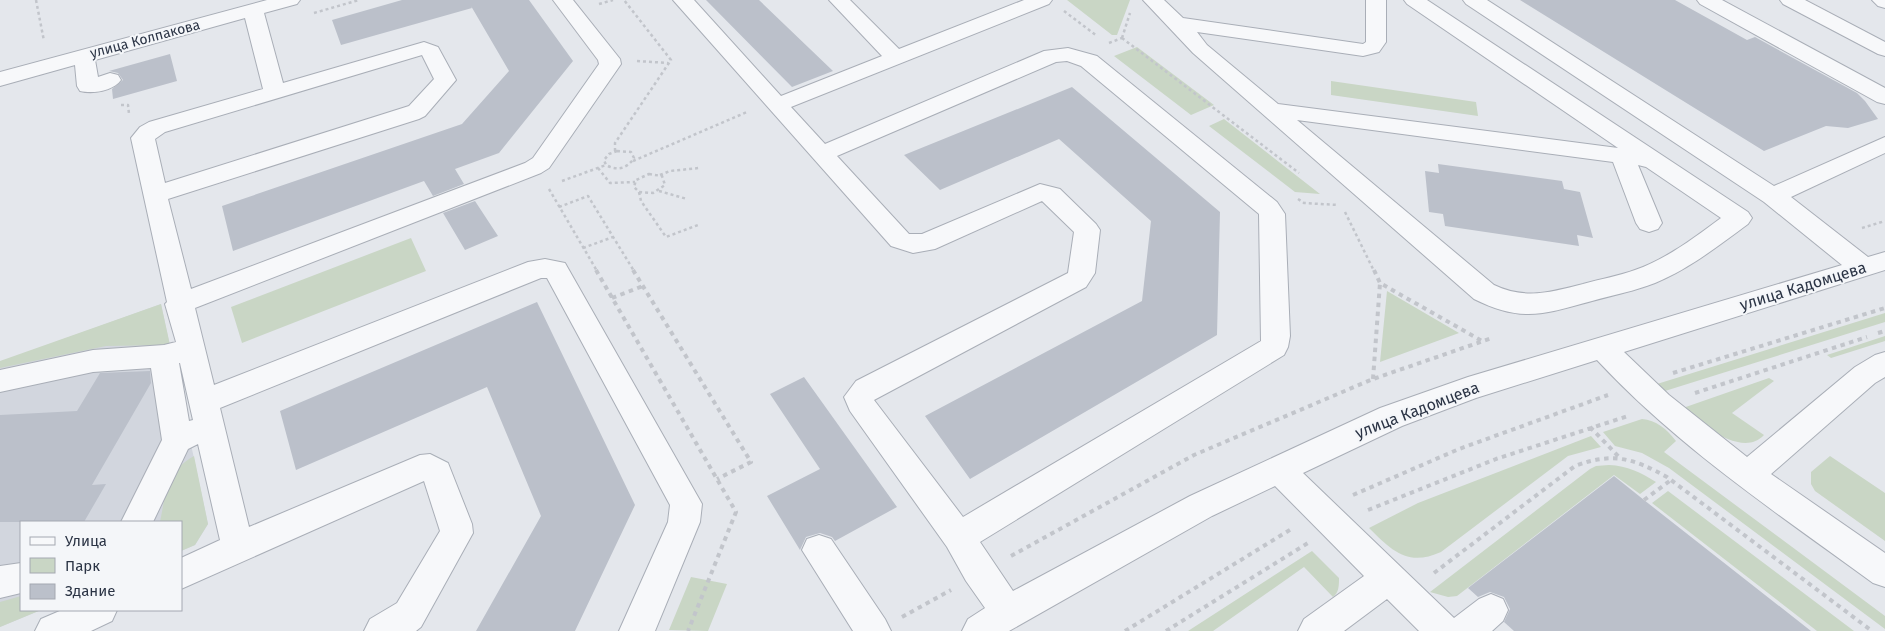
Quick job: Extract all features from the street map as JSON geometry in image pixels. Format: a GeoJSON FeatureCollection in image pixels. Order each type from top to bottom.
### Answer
{"type":"FeatureCollection","features":[{"type":"Feature","properties":{"kind":"street","name":"улица Колпакова"},"geometry":{"type":"LineString","coordinates":[[0,79],[290,0]]}},
{"type":"Feature","properties":{"kind":"street"},"geometry":{"type":"LineString","coordinates":[[179,304],[542,163],[610,64],[563,0]]}},
{"type":"Feature","properties":{"kind":"street"},"geometry":{"type":"LineString","coordinates":[[683,0],[900,240],[926,243],[1040,192],[1051,195],[1087,230],[1082,273],[1077,280],[866,389],[860,397],[860,403],[959,536],[980,573],[1008,612]]}},
{"type":"Feature","properties":{"kind":"street"},"geometry":{"type":"LineString","coordinates":[[839,0],[896,58]]}},
{"type":"Feature","properties":{"kind":"street"},"geometry":{"type":"LineString","coordinates":[[1178,24],[1364,50],[1372,48],[1376,42],[1376,0]]}},
{"type":"Feature","properties":{"kind":"street"},"geometry":{"type":"LineString","coordinates":[[1414,0],[1739,218]]}},
{"type":"Feature","properties":{"kind":"street"},"geometry":{"type":"LineString","coordinates":[[1472,0],[1874,264]]}},
{"type":"Feature","properties":{"kind":"street"},"geometry":{"type":"LineString","coordinates":[[1707,0],[1885,97]]}},
{"type":"Feature","properties":{"kind":"street"},"geometry":{"type":"LineString","coordinates":[[1790,0],[1885,50]]}},
{"type":"Feature","properties":{"kind":"street"},"geometry":{"type":"LineString","coordinates":[[775,103],[1049,3]]}},
{"type":"Feature","properties":{"kind":"street"},"geometry":{"type":"LineString","coordinates":[[1142,4],[1178,24],[1200,49],[1484,292],[1496,298],[1525,305],[1545,304],[1661,270],[1696,250],[1739,218],[1885,144]]}},
{"type":"Feature","properties":{"kind":"street"},"geometry":{"type":"LineString","coordinates":[[253,10],[275,92]]}},
{"type":"Feature","properties":{"kind":"street"},"geometry":{"type":"LineString","coordinates":[[155,195],[411,114],[417,111],[445,80],[431,51],[424,48],[157,127],[148,132],[143,138],[155,195],[179,304],[177,440]]}},
{"type":"Feature","properties":{"kind":"street"},"geometry":{"type":"LineString","coordinates":[[822,154],[1052,56],[1068,54],[1088,61],[1268,208],[1272,214],[1276,336],[1274,347],[959,536]]}},
{"type":"Feature","properties":{"kind":"street"},"geometry":{"type":"LineString","coordinates":[[84,56],[86,83],[101,83]]}},
{"type":"Feature","properties":{"kind":"street"},"geometry":{"type":"LineString","coordinates":[[1272,110],[1652,160]]}},
{"type":"Feature","properties":{"kind":"street"},"geometry":{"type":"LineString","coordinates":[[1622,156],[1649,224]]}},
{"type":"Feature","properties":{"kind":"street","name":"улица Кадомцева"},"geometry":{"type":"LineString","coordinates":[[980,631],[1008,612],[1201,506],[1278,468],[1410,410],[1462,391],[1874,264]]}},
{"type":"Feature","properties":{"kind":"street"},"geometry":{"type":"LineString","coordinates":[[137,521],[177,440],[206,414],[537,269],[556,270],[686,504],[684,522],[637,631]]}},
{"type":"Feature","properties":{"kind":"street"},"geometry":{"type":"LineString","coordinates":[[1602,348],[1660,405],[1749,474],[1885,572]]}},
{"type":"Feature","properties":{"kind":"street"},"geometry":{"type":"LineString","coordinates":[[0,381],[93,361],[177,353]]}},
{"type":"Feature","properties":{"kind":"street"},"geometry":{"type":"LineString","coordinates":[[177,353],[206,414],[238,548]]}},
{"type":"Feature","properties":{"kind":"street"},"geometry":{"type":"LineString","coordinates":[[1749,474],[1865,375],[1885,363]]}},
{"type":"Feature","properties":{"kind":"street"},"geometry":{"type":"LineString","coordinates":[[182,574],[420,468],[434,469],[456,524],[457,533],[409,614],[400,622],[382,631]]}},
{"type":"Feature","properties":{"kind":"street"},"geometry":{"type":"LineString","coordinates":[[1278,468],[1442,631]]}},
{"type":"Feature","properties":{"kind":"street"},"geometry":{"type":"LineString","coordinates":[[819,550],[884,626]]}},
{"type":"Feature","properties":{"kind":"street"},"geometry":{"type":"LineString","coordinates":[[0,582],[20,578]]}},
{"type":"Feature","properties":{"kind":"street"},"geometry":{"type":"LineString","coordinates":[[1316,631],[1397,586]]}},
{"type":"Feature","properties":{"kind":"street"},"geometry":{"type":"LineString","coordinates":[[1465,631],[1492,610]]}},
{"type":"Feature","properties":{"kind":"street"},"geometry":{"type":"LineString","coordinates":[[53,631],[98,611]]}},
{"type":"Feature","properties":{"kind":"path"},"geometry":{"type":"LineString","coordinates":[[615,151],[615,143],[671,60],[624,0]]}},
{"type":"Feature","properties":{"kind":"path"},"geometry":{"type":"LineString","coordinates":[[1049,3],[1100,38]]}},
{"type":"Feature","properties":{"kind":"path"},"geometry":{"type":"LineString","coordinates":[[1142,4],[1122,38],[1302,176]]}},
{"type":"Feature","properties":{"kind":"path"},"geometry":{"type":"LineString","coordinates":[[101,83],[95,106],[128,105],[133,133],[143,138]]}},
{"type":"Feature","properties":{"kind":"path"},"geometry":{"type":"LineString","coordinates":[[717,479],[751,462],[588,196],[558,205],[547,186],[606,166],[617,169],[627,166],[633,161],[775,103]]}},
{"type":"Feature","properties":{"kind":"path"},"geometry":{"type":"LineString","coordinates":[[606,166],[604,160],[615,151],[630,152],[634,158],[633,161]]}},
{"type":"Feature","properties":{"kind":"path"},"geometry":{"type":"LineString","coordinates":[[598,168],[610,183],[635,182],[644,175],[660,175],[670,171],[699,168]]}},
{"type":"Feature","properties":{"kind":"path"},"geometry":{"type":"LineString","coordinates":[[638,192],[648,194],[658,191],[665,185],[660,175]]}},
{"type":"Feature","properties":{"kind":"path"},"geometry":{"type":"LineString","coordinates":[[635,182],[634,187],[641,201],[666,237],[698,225]]}},
{"type":"Feature","properties":{"kind":"path"},"geometry":{"type":"LineString","coordinates":[[658,191],[687,199]]}},
{"type":"Feature","properties":{"kind":"path"},"geometry":{"type":"LineString","coordinates":[[1334,200],[1342,206],[1380,283],[1373,379]]}},
{"type":"Feature","properties":{"kind":"path"},"geometry":{"type":"LineString","coordinates":[[583,248],[613,237]]}},
{"type":"Feature","properties":{"kind":"path"},"geometry":{"type":"LineString","coordinates":[[1380,283],[1482,341]]}},
{"type":"Feature","properties":{"kind":"path"},"geometry":{"type":"LineString","coordinates":[[612,298],[643,286]]}},
{"type":"Feature","properties":{"kind":"path"},"geometry":{"type":"LineString","coordinates":[[1562,411],[1638,384],[1885,308]]}},
{"type":"Feature","properties":{"kind":"path"},"geometry":{"type":"LineString","coordinates":[[1166,631],[1337,526],[1407,493],[1479,465],[1590,427],[1763,369],[1885,331]]}},
{"type":"Feature","properties":{"kind":"path"},"geometry":{"type":"LineString","coordinates":[[884,626],[1194,454],[1373,379],[1492,338]]}},
{"type":"Feature","properties":{"kind":"path"},"geometry":{"type":"LineString","coordinates":[[1590,427],[1618,457]]}},
{"type":"Feature","properties":{"kind":"path"},"geometry":{"type":"LineString","coordinates":[[1397,586],[1575,466],[1602,457],[1618,457],[1634,460],[1671,480],[1872,631]]}},
{"type":"Feature","properties":{"kind":"path"},"geometry":{"type":"LineString","coordinates":[[1644,500],[1671,480]]}},
{"type":"Feature","properties":{"kind":"shaded area"},"geometry":{"type":"Polygon","coordinates":[[[161,304],[208,524],[195,545],[182,551],[182,521],[20,521],[20,611],[39,611],[0,627],[0,362],[161,304]]]}},
{"type":"Feature","properties":{"kind":"green space"},"geometry":{"type":"Polygon","coordinates":[[[1067,0],[1130,0],[1117,35],[1112,35],[1067,0]]]}},
{"type":"Feature","properties":{"kind":"green space"},"geometry":{"type":"Polygon","coordinates":[[[1137,47],[1214,105],[1191,115],[1114,56],[1137,47]]]}},
{"type":"Feature","properties":{"kind":"green space"},"geometry":{"type":"Polygon","coordinates":[[[1331,81],[1476,102],[1478,116],[1331,95],[1331,81]]]}},
{"type":"Feature","properties":{"kind":"green space"},"geometry":{"type":"Polygon","coordinates":[[[1224,119],[1320,194],[1295,192],[1209,126],[1224,119]]]}},
{"type":"Feature","properties":{"kind":"green space"},"geometry":{"type":"Polygon","coordinates":[[[411,238],[426,271],[242,343],[231,307],[411,238]]]}},
{"type":"Feature","properties":{"kind":"green space"},"geometry":{"type":"Polygon","coordinates":[[[1387,291],[1459,333],[1380,362],[1387,291]]]}},
{"type":"Feature","properties":{"kind":"green space"},"geometry":{"type":"Polygon","coordinates":[[[161,304],[170,345],[106,346],[0,368],[0,361],[161,304]]]}},
{"type":"Feature","properties":{"kind":"green space"},"geometry":{"type":"Polygon","coordinates":[[[1885,313],[1885,322],[1665,391],[1657,384],[1885,313]]]}},
{"type":"Feature","properties":{"kind":"green space"},"geometry":{"type":"Polygon","coordinates":[[[1885,336],[1885,341],[1831,358],[1827,355],[1885,336]]]}},
{"type":"Feature","properties":{"kind":"green space"},"geometry":{"type":"Polygon","coordinates":[[[1769,378],[1774,381],[1732,413],[1764,435],[1755,441],[1744,443],[1721,436],[1680,409],[1769,378]]]}},
{"type":"Feature","properties":{"kind":"green space"},"geometry":{"type":"Polygon","coordinates":[[[1642,419],[1652,421],[1661,426],[1676,441],[1664,452],[1885,616],[1885,629],[1669,468],[1642,453],[1615,446],[1603,432],[1642,419]]]}},
{"type":"Feature","properties":{"kind":"green space"},"geometry":{"type":"Polygon","coordinates":[[[1591,436],[1601,447],[1568,456],[1441,552],[1419,558],[1401,554],[1385,544],[1369,528],[1418,503],[1591,436]]]}},
{"type":"Feature","properties":{"kind":"green space"},"geometry":{"type":"Polygon","coordinates":[[[194,456],[208,524],[195,545],[182,551],[182,521],[160,521],[169,484],[178,469],[194,456]]]}},
{"type":"Feature","properties":{"kind":"green space"},"geometry":{"type":"Polygon","coordinates":[[[1830,456],[1885,493],[1885,541],[1815,491],[1811,484],[1811,472],[1830,456]]]}},
{"type":"Feature","properties":{"kind":"green space"},"geometry":{"type":"Polygon","coordinates":[[[1609,465],[1634,470],[1656,482],[1640,494],[1614,475],[1457,596],[1448,597],[1430,592],[1590,469],[1596,466],[1609,465]]]}},
{"type":"Feature","properties":{"kind":"green space"},"geometry":{"type":"Polygon","coordinates":[[[1668,491],[1854,631],[1817,631],[1652,503],[1668,491]]]}},
{"type":"Feature","properties":{"kind":"green space"},"geometry":{"type":"Polygon","coordinates":[[[1312,551],[1339,578],[1338,591],[1333,597],[1304,567],[1213,631],[1188,631],[1312,551]]]}},
{"type":"Feature","properties":{"kind":"green space"},"geometry":{"type":"Polygon","coordinates":[[[691,577],[727,584],[708,631],[669,630],[691,577]]]}},
{"type":"Feature","properties":{"kind":"green space"},"geometry":{"type":"Polygon","coordinates":[[[20,596],[20,611],[39,611],[0,627],[0,602],[20,596]]]}},
{"type":"Feature","properties":{"kind":"building"},"geometry":{"type":"Polygon","coordinates":[[[402,0],[529,0],[573,61],[499,153],[455,169],[464,184],[433,196],[424,181],[233,251],[222,206],[462,124],[509,71],[471,6],[472,8],[341,45],[332,20],[402,0]]]}},
{"type":"Feature","properties":{"kind":"building"},"geometry":{"type":"Polygon","coordinates":[[[706,0],[759,0],[833,71],[792,87],[706,0]]]}},
{"type":"Feature","properties":{"kind":"building"},"geometry":{"type":"Polygon","coordinates":[[[1520,0],[1675,0],[1747,40],[1755,37],[1857,93],[1878,119],[1848,128],[1826,126],[1764,151],[1520,0]]]}},
{"type":"Feature","properties":{"kind":"building"},"geometry":{"type":"Polygon","coordinates":[[[170,54],[177,81],[113,99],[112,89],[123,80],[118,73],[109,71],[170,54]]]}},
{"type":"Feature","properties":{"kind":"building"},"geometry":{"type":"Polygon","coordinates":[[[1072,87],[1220,212],[1217,335],[970,479],[925,416],[1142,301],[1151,221],[1059,139],[940,190],[904,155],[1072,87]]]}},
{"type":"Feature","properties":{"kind":"building"},"geometry":{"type":"Polygon","coordinates":[[[1438,164],[1562,181],[1564,189],[1580,192],[1593,238],[1577,235],[1579,246],[1445,226],[1443,214],[1429,212],[1425,171],[1439,173],[1438,164]]]}},
{"type":"Feature","properties":{"kind":"building"},"geometry":{"type":"Polygon","coordinates":[[[475,201],[498,236],[465,250],[443,213],[475,201]]]}},
{"type":"Feature","properties":{"kind":"building"},"geometry":{"type":"Polygon","coordinates":[[[537,302],[635,505],[575,631],[476,631],[541,516],[487,387],[296,470],[280,411],[537,302]]]}},
{"type":"Feature","properties":{"kind":"building"},"geometry":{"type":"Polygon","coordinates":[[[150,371],[151,383],[92,485],[106,484],[85,521],[0,522],[0,415],[77,411],[100,373],[150,371]]]}},
{"type":"Feature","properties":{"kind":"building"},"geometry":{"type":"Polygon","coordinates":[[[804,377],[897,507],[835,541],[832,537],[820,533],[806,537],[800,550],[767,496],[820,469],[770,394],[804,377]]]}},
{"type":"Feature","properties":{"kind":"building"},"geometry":{"type":"Polygon","coordinates":[[[1614,476],[1811,631],[1514,631],[1504,622],[1510,609],[1504,597],[1490,592],[1478,597],[1468,588],[1614,476]]]}}]}
